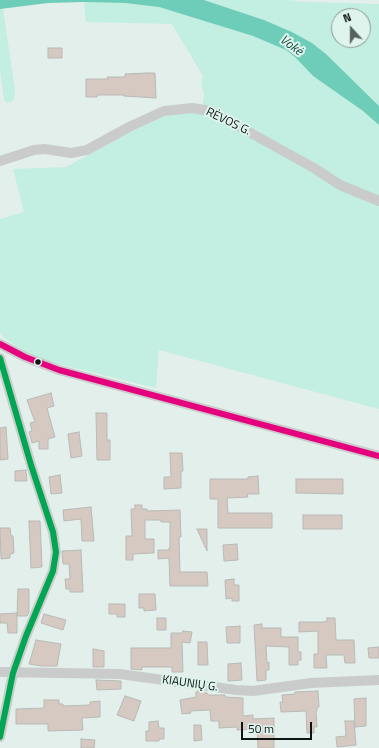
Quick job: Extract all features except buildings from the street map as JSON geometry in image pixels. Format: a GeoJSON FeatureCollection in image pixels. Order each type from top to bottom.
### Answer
{"type":"FeatureCollection","features":[{"type":"Feature","properties":{"kind":"street","name":"RĖVOS G."},"geometry":{"type":"LineString","coordinates":[[0,161],[34,150],[45,149],[71,153],[87,150],[137,123],[164,111],[192,108],[211,112],[314,168],[340,185],[379,201]]}},
{"type":"Feature","properties":{"kind":"street"},"geometry":{"type":"LineString","coordinates":[[0,344],[25,357],[59,370],[379,456]]}},
{"type":"Feature","properties":{"kind":"street"},"geometry":{"type":"LineString","coordinates":[[0,358],[31,465],[53,532],[56,552],[54,571],[26,636],[13,673],[0,737]]}},
{"type":"Feature","properties":{"kind":"street","name":"KIAUNIŲ G."},"geometry":{"type":"LineString","coordinates":[[0,672],[120,674],[253,691],[311,683],[379,680]]}},
{"type":"Feature","properties":{"kind":"shaded area"},"geometry":{"type":"Polygon","coordinates":[[[204,0],[288,0],[379,4],[379,106],[326,54],[312,43],[292,32],[264,20],[204,0]]]}},
{"type":"Feature","properties":{"kind":"shaded area"},"geometry":{"type":"Polygon","coordinates":[[[84,2],[125,3],[159,7],[253,36],[273,44],[286,50],[295,57],[313,76],[363,111],[379,125],[379,409],[159,350],[156,388],[54,363],[24,352],[3,337],[0,332],[0,219],[24,212],[13,169],[66,167],[133,131],[167,115],[178,112],[201,113],[204,95],[201,83],[203,76],[172,24],[86,22],[84,2]]]}},
{"type":"Feature","properties":{"kind":"shaded area"},"geometry":{"type":"Polygon","coordinates":[[[0,9],[3,9],[15,90],[14,99],[11,102],[6,103],[4,99],[0,70],[0,9]]]}},
{"type":"Feature","properties":{"kind":"water","name":"Vokė"},"geometry":{"type":"Polygon","coordinates":[[[0,0],[204,0],[264,20],[292,32],[312,43],[326,54],[379,106],[379,125],[363,111],[313,76],[295,57],[286,50],[253,36],[159,7],[125,3],[84,2],[48,3],[0,9],[0,0]]]}},
{"type":"Feature","properties":{"kind":"transit line"},"geometry":{"type":"LineString","coordinates":[[0,344],[25,357],[59,370],[379,456]]}},
{"type":"Feature","properties":{"kind":"transit line"},"geometry":{"type":"LineString","coordinates":[[0,358],[31,465],[53,532],[56,552],[53,571],[26,636],[13,673],[0,737]]}}]}
